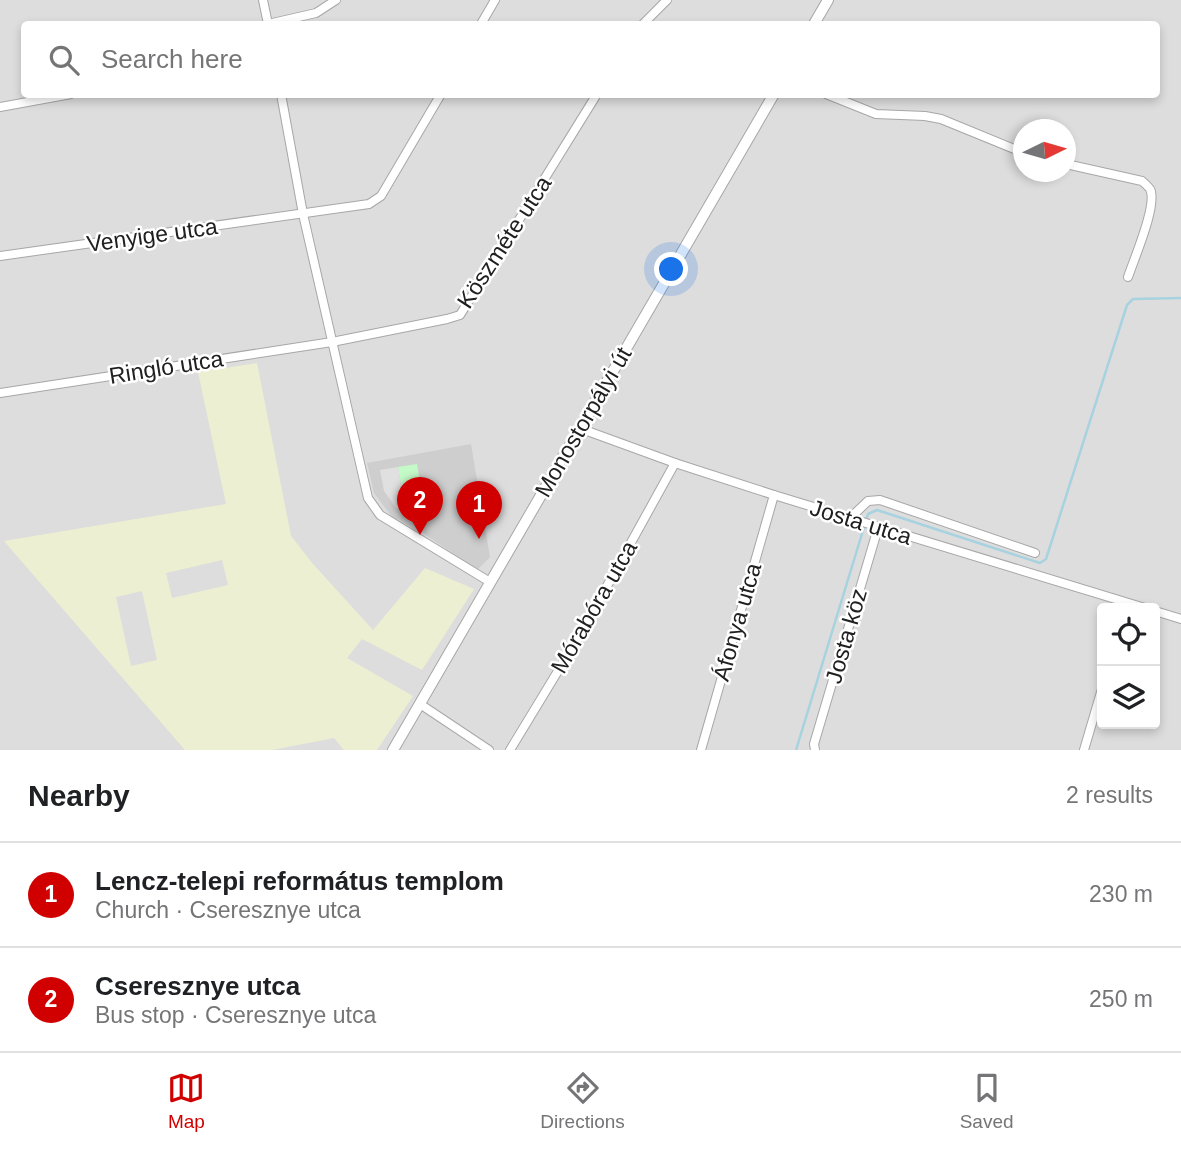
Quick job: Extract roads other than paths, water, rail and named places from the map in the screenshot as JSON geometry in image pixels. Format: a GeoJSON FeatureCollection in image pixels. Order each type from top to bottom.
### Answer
{"type":"FeatureCollection","features":[{"type":"Feature","properties":{"kind":"street"},"geometry":{"type":"LineString","coordinates":[[263,0],[267,21]]}},
{"type":"Feature","properties":{"kind":"street"},"geometry":{"type":"LineString","coordinates":[[281,21],[316,13],[336,0]]}},
{"type":"Feature","properties":{"kind":"street"},"geometry":{"type":"LineString","coordinates":[[483,21],[495,0]]}},
{"type":"Feature","properties":{"kind":"street"},"geometry":{"type":"LineString","coordinates":[[646,21],[667,0]]}},
{"type":"Feature","properties":{"kind":"street"},"geometry":{"type":"LineString","coordinates":[[816,21],[828,0]]}},
{"type":"Feature","properties":{"kind":"street"},"geometry":{"type":"LineString","coordinates":[[0,107],[49,98]]}},
{"type":"Feature","properties":{"kind":"street"},"geometry":{"type":"LineString","coordinates":[[282,98],[303,214],[368,498],[380,515],[490,582]]}},
{"type":"Feature","properties":{"kind":"street","name":"Venyige utca"},"geometry":{"type":"LineString","coordinates":[[0,256],[369,204],[381,196],[439,98]]}},
{"type":"Feature","properties":{"kind":"street","name":"Köszméte utca"},"geometry":{"type":"LineString","coordinates":[[332,342],[460,315],[595,98]]}},
{"type":"Feature","properties":{"kind":"street","name":"Monostorpályi út"},"geometry":{"type":"LineString","coordinates":[[393,750],[772,98]]}},
{"type":"Feature","properties":{"kind":"street"},"geometry":{"type":"LineString","coordinates":[[836,98],[876,114],[941,119],[1013,148]]}},
{"type":"Feature","properties":{"kind":"street"},"geometry":{"type":"LineString","coordinates":[[1076,165],[1142,181],[1150,188],[1152,199],[1148,218],[1128,277]]}},
{"type":"Feature","properties":{"kind":"street","name":"Ringló utca"},"geometry":{"type":"LineString","coordinates":[[0,393],[332,342]]}},
{"type":"Feature","properties":{"kind":"street","name":"Josta utca"},"geometry":{"type":"LineString","coordinates":[[579,428],[675,463],[1118,603]]}},
{"type":"Feature","properties":{"kind":"street","name":"Mórabóra utca"},"geometry":{"type":"LineString","coordinates":[[510,750],[581,633],[675,463]]}},
{"type":"Feature","properties":{"kind":"street","name":"Áfonya utca"},"geometry":{"type":"LineString","coordinates":[[701,750],[774,495]]}},
{"type":"Feature","properties":{"kind":"street"},"geometry":{"type":"LineString","coordinates":[[849,519],[869,501],[880,500],[1035,553]]}},
{"type":"Feature","properties":{"kind":"street","name":"Josta köz"},"geometry":{"type":"LineString","coordinates":[[815,747],[874,526]]}},
{"type":"Feature","properties":{"kind":"street"},"geometry":{"type":"LineString","coordinates":[[1160,613],[1181,619]]}},
{"type":"Feature","properties":{"kind":"street"},"geometry":{"type":"LineString","coordinates":[[420,704],[489,750]]}},
{"type":"Feature","properties":{"kind":"street"},"geometry":{"type":"LineString","coordinates":[[1084,750],[1097,706]]}},
{"type":"Feature","properties":{"kind":"waterway"},"geometry":{"type":"LineString","coordinates":[[796,750],[868,514],[877,510],[1040,563],[1046,559],[1127,305],[1133,299],[1181,298]]}},
{"type":"Feature","properties":{"kind":"place","name":"Cseresznye utca"},"geometry":{"type":"Point","coordinates":[420,535]}},
{"type":"Feature","properties":{"kind":"place","name":"Lencz-telepi református templom"},"geometry":{"type":"Point","coordinates":[479,539]}}]}
